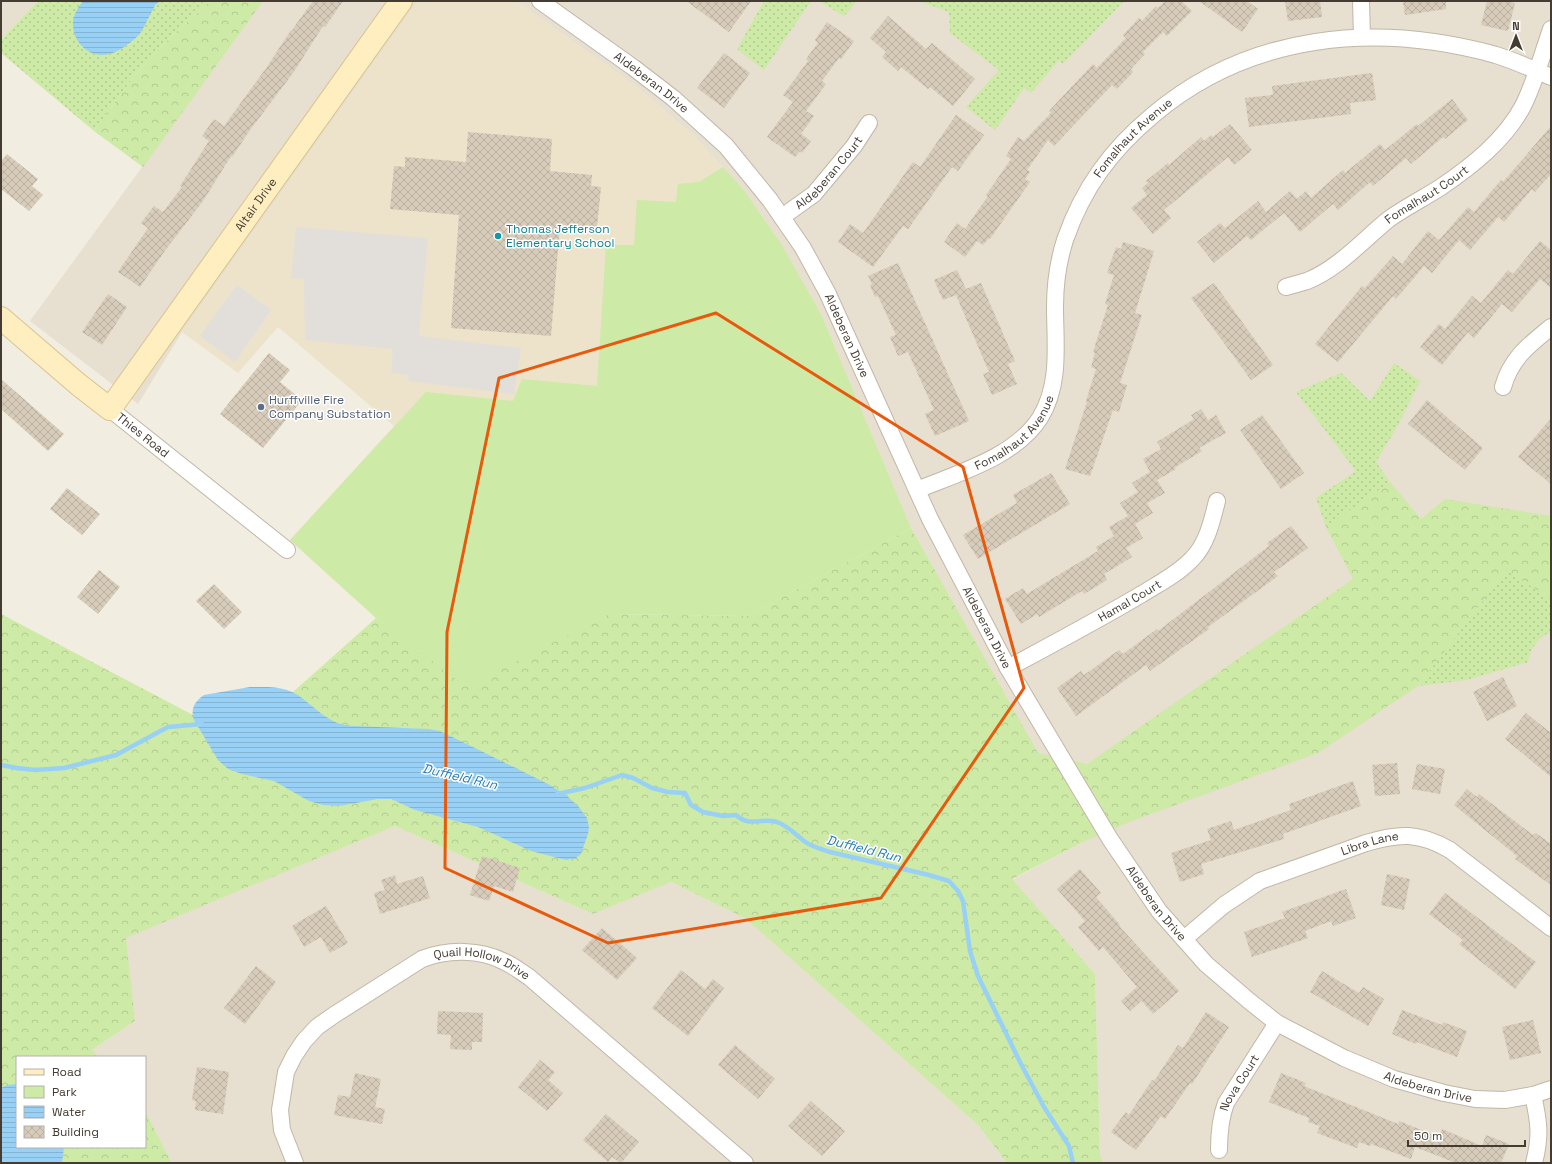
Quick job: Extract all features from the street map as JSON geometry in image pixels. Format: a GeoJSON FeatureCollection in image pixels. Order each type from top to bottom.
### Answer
{"type":"FeatureCollection","features":[{"type":"Feature","properties":{"kind":"street","name":"Altair Drive"},"geometry":{"type":"LineString","coordinates":[[110,409],[401,1]]}},
{"type":"Feature","properties":{"kind":"street","name":"Aldeberan Drive"},"geometry":{"type":"LineString","coordinates":[[540,1],[647,77],[673,98],[726,146],[758,184],[782,217],[802,248],[827,292],[917,490],[953,565],[1008,668],[1068,771],[1110,838],[1159,911],[1206,964],[1277,1023],[1350,1061],[1394,1079],[1475,1099],[1505,1100],[1533,1095],[1551,1089]]}},
{"type":"Feature","properties":{"kind":"street"},"geometry":{"type":"LineString","coordinates":[[1361,1],[1362,37]]}},
{"type":"Feature","properties":{"kind":"street","name":"Fomalhaut Court"},"geometry":{"type":"LineString","coordinates":[[1286,287],[1307,281],[1324,272],[1390,219],[1440,188],[1478,159],[1491,147],[1514,121],[1522,107],[1551,29]]}},
{"type":"Feature","properties":{"kind":"street","name":"Fomalhaut Avenue"},"geometry":{"type":"LineString","coordinates":[[917,490],[1008,450],[1023,439],[1046,409],[1055,376],[1056,290],[1061,252],[1069,228],[1081,202],[1104,165],[1123,142],[1155,113],[1182,92],[1204,79],[1250,58],[1300,44],[1362,37],[1414,40],[1443,44],[1497,56],[1551,77]]}},
{"type":"Feature","properties":{"kind":"street","name":"Aldeberan Court"},"geometry":{"type":"LineString","coordinates":[[782,217],[814,194],[854,146],[869,123]]}},
{"type":"Feature","properties":{"kind":"street","name":"Thies Road"},"geometry":{"type":"LineString","coordinates":[[1,318],[80,385],[287,550]]}},
{"type":"Feature","properties":{"kind":"street"},"geometry":{"type":"LineString","coordinates":[[1503,387],[1507,373],[1516,359],[1530,344],[1551,327]]}},
{"type":"Feature","properties":{"kind":"street","name":"Hamal Court"},"geometry":{"type":"LineString","coordinates":[[1008,668],[1112,612],[1182,568],[1193,559],[1202,546],[1210,528],[1217,501]]}},
{"type":"Feature","properties":{"kind":"street","name":"Libra Lane"},"geometry":{"type":"LineString","coordinates":[[1184,940],[1224,905],[1260,881],[1366,843],[1399,835],[1418,836],[1435,841],[1450,850],[1551,928]]}},
{"type":"Feature","properties":{"kind":"street","name":"Quail Hollow Drive"},"geometry":{"type":"LineString","coordinates":[[294,1163],[282,1130],[280,1110],[286,1072],[304,1041],[317,1027],[417,961],[435,954],[464,952],[493,957],[506,962],[529,977],[745,1163]]}},
{"type":"Feature","properties":{"kind":"street","name":"Nova Court"},"geometry":{"type":"LineString","coordinates":[[1219,1150],[1221,1117],[1226,1103],[1277,1023]]}},
{"type":"Feature","properties":{"kind":"street"},"geometry":{"type":"LineString","coordinates":[[1533,1095],[1539,1127],[1539,1145],[1534,1163]]}},
{"type":"Feature","properties":{"kind":"highlighted area"},"geometry":{"type":"Polygon","coordinates":[[[716,313],[963,467],[1024,688],[881,898],[608,943],[445,868],[447,632],[499,378],[716,313]]]}},
{"type":"Feature","properties":{"kind":"shaded area"},"geometry":{"type":"Polygon","coordinates":[[[1,1],[38,1],[1,40],[1,1]]]}},
{"type":"Feature","properties":{"kind":"shaded area"},"geometry":{"type":"Polygon","coordinates":[[[263,1],[418,1],[182,332],[138,404],[30,321],[263,1]]]}},
{"type":"Feature","properties":{"kind":"shaded area"},"geometry":{"type":"Polygon","coordinates":[[[418,1],[516,1],[637,87],[694,136],[743,189],[782,245],[821,314],[911,528],[376,618],[290,540],[394,426],[278,327],[238,373],[182,332],[418,1]]]}},
{"type":"Feature","properties":{"kind":"shaded area"},"geometry":{"type":"Polygon","coordinates":[[[516,1],[1551,1],[1551,1163],[1103,1163],[1100,1154],[1095,974],[1012,880],[1085,841],[911,528],[821,314],[782,245],[743,189],[694,136],[637,87],[516,1]]]}},
{"type":"Feature","properties":{"kind":"shaded area"},"geometry":{"type":"Polygon","coordinates":[[[296,227],[428,238],[419,336],[521,348],[514,394],[408,381],[409,375],[391,373],[393,349],[305,340],[304,279],[291,278],[296,227]]]}},
{"type":"Feature","properties":{"kind":"shaded area"},"geometry":{"type":"Polygon","coordinates":[[[237,285],[271,310],[235,362],[200,336],[237,285]]]}},
{"type":"Feature","properties":{"kind":"shaded area"},"geometry":{"type":"Polygon","coordinates":[[[395,826],[593,914],[671,882],[745,918],[978,1125],[1007,1163],[164,1163],[171,1162],[146,1112],[146,1056],[98,1056],[91,1051],[135,1021],[125,938],[395,826]]]}},
{"type":"Feature","properties":{"kind":"green space"},"geometry":{"type":"Polygon","coordinates":[[[38,1],[211,1],[172,36],[138,71],[94,131],[1,53],[1,40],[38,1]]]}},
{"type":"Feature","properties":{"kind":"green space"},"geometry":{"type":"Polygon","coordinates":[[[211,1],[263,1],[143,167],[94,131],[138,71],[172,36],[211,1]]]}},
{"type":"Feature","properties":{"kind":"green space"},"geometry":{"type":"Polygon","coordinates":[[[764,1],[811,1],[764,70],[737,49],[764,1]]]}},
{"type":"Feature","properties":{"kind":"green space"},"geometry":{"type":"Polygon","coordinates":[[[819,1],[857,1],[844,16],[819,1]]]}},
{"type":"Feature","properties":{"kind":"green space"},"geometry":{"type":"Polygon","coordinates":[[[919,1],[1124,1],[1063,64],[1059,60],[1031,93],[1024,88],[995,130],[966,107],[999,70],[950,33],[949,12],[919,1]]]}},
{"type":"Feature","properties":{"kind":"green space"},"geometry":{"type":"Polygon","coordinates":[[[723,167],[743,189],[782,245],[821,314],[911,528],[747,616],[609,614],[466,687],[376,618],[290,540],[426,392],[513,401],[522,379],[597,386],[606,245],[634,245],[637,200],[676,202],[678,184],[699,182],[723,167]]]}},
{"type":"Feature","properties":{"kind":"green space"},"geometry":{"type":"Polygon","coordinates":[[[1394,363],[1420,381],[1398,425],[1376,462],[1390,482],[1326,527],[1316,498],[1356,471],[1296,392],[1341,373],[1370,401],[1394,363]]]}},
{"type":"Feature","properties":{"kind":"green space"},"geometry":{"type":"Polygon","coordinates":[[[1390,482],[1421,519],[1445,499],[1551,516],[1551,599],[1506,570],[1418,686],[1318,753],[1132,821],[1085,841],[1012,879],[1095,974],[1100,1154],[1103,1163],[1007,1163],[978,1125],[745,918],[671,882],[593,914],[395,826],[126,938],[135,1021],[92,1050],[98,1056],[16,1056],[16,1148],[146,1148],[146,1112],[171,1162],[1,1163],[1,614],[193,715],[293,692],[376,618],[466,686],[609,614],[747,616],[911,528],[1038,753],[1087,764],[1353,579],[1326,527],[1390,482]]]}},
{"type":"Feature","properties":{"kind":"green space"},"geometry":{"type":"Polygon","coordinates":[[[1506,570],[1551,599],[1551,632],[1542,637],[1535,644],[1528,662],[1467,680],[1418,686],[1506,570]]]}},
{"type":"Feature","properties":{"kind":"water"},"geometry":{"type":"Polygon","coordinates":[[[83,1],[161,1],[156,4],[138,36],[117,51],[102,55],[85,49],[80,44],[74,33],[74,16],[83,1]]]}},
{"type":"Feature","properties":{"kind":"water"},"geometry":{"type":"Polygon","coordinates":[[[250,687],[278,688],[293,692],[323,715],[342,724],[352,726],[428,729],[440,731],[548,784],[566,795],[578,806],[587,818],[589,827],[588,834],[581,854],[576,858],[566,860],[531,851],[478,827],[415,810],[391,799],[378,799],[339,806],[323,805],[309,801],[274,781],[242,774],[228,769],[218,760],[194,720],[193,709],[198,700],[204,695],[250,687]]]}},
{"type":"Feature","properties":{"kind":"water"},"geometry":{"type":"Polygon","coordinates":[[[16,1084],[16,1148],[64,1148],[62,1163],[1,1163],[1,1088],[7,1085],[16,1084]]]}},
{"type":"Feature","properties":{"kind":"building"},"geometry":{"type":"Polygon","coordinates":[[[313,1],[343,1],[325,27],[323,26],[293,73],[250,130],[232,157],[231,156],[203,201],[164,252],[140,287],[118,272],[148,228],[141,223],[154,206],[163,212],[182,187],[180,186],[209,141],[202,136],[214,119],[224,126],[313,1]]]}},
{"type":"Feature","properties":{"kind":"building"},"geometry":{"type":"Polygon","coordinates":[[[686,1],[751,1],[729,32],[686,1]]]}},
{"type":"Feature","properties":{"kind":"building"},"geometry":{"type":"Polygon","coordinates":[[[1165,1],[1181,1],[1192,11],[1167,36],[1163,32],[1143,52],[1145,54],[1131,69],[1133,72],[1117,89],[1112,85],[1054,146],[1048,140],[1027,170],[1030,172],[1025,179],[1030,182],[990,239],[989,238],[983,245],[977,241],[965,257],[944,242],[957,223],[965,229],[1011,159],[1006,156],[1018,137],[1024,141],[1051,113],[1049,111],[1093,64],[1097,68],[1126,38],[1123,35],[1139,18],[1142,21],[1156,6],[1158,8],[1165,1]]]}},
{"type":"Feature","properties":{"kind":"building"},"geometry":{"type":"Polygon","coordinates":[[[1199,1],[1247,1],[1258,9],[1242,32],[1199,1]]]}},
{"type":"Feature","properties":{"kind":"building"},"geometry":{"type":"Polygon","coordinates":[[[1285,1],[1320,1],[1322,17],[1288,21],[1285,1]]]}},
{"type":"Feature","properties":{"kind":"building"},"geometry":{"type":"Polygon","coordinates":[[[1403,1],[1446,1],[1446,9],[1405,15],[1403,1]]]}},
{"type":"Feature","properties":{"kind":"building"},"geometry":{"type":"Polygon","coordinates":[[[1487,1],[1505,1],[1515,3],[1508,31],[1481,25],[1487,1]]]}},
{"type":"Feature","properties":{"kind":"building"},"geometry":{"type":"Polygon","coordinates":[[[888,16],[926,49],[932,43],[975,79],[953,106],[930,87],[928,89],[901,67],[898,71],[882,57],[886,52],[870,38],[888,16]]]}},
{"type":"Feature","properties":{"kind":"building"},"geometry":{"type":"Polygon","coordinates":[[[827,22],[854,41],[822,81],[826,84],[806,111],[814,116],[801,134],[811,141],[802,153],[800,151],[795,157],[767,137],[793,102],[783,95],[808,61],[806,59],[818,43],[815,40],[827,22]]]}},
{"type":"Feature","properties":{"kind":"building"},"geometry":{"type":"Polygon","coordinates":[[[724,53],[750,73],[724,108],[697,88],[724,53]]]}},
{"type":"Feature","properties":{"kind":"building"},"geometry":{"type":"Polygon","coordinates":[[[1372,73],[1376,100],[1350,103],[1351,114],[1249,127],[1245,98],[1273,95],[1272,86],[1372,73]]]}},
{"type":"Feature","properties":{"kind":"building"},"geometry":{"type":"Polygon","coordinates":[[[1452,99],[1468,120],[1445,139],[1443,137],[1411,164],[1406,158],[1373,186],[1370,182],[1338,210],[1333,204],[1300,232],[1284,213],[1251,240],[1247,236],[1214,263],[1197,242],[1220,223],[1225,228],[1258,201],[1266,212],[1290,191],[1297,199],[1306,191],[1311,198],[1343,170],[1345,173],[1380,144],[1385,150],[1417,124],[1418,126],[1452,99]]]}},
{"type":"Feature","properties":{"kind":"building"},"geometry":{"type":"Polygon","coordinates":[[[956,115],[984,135],[958,171],[952,167],[908,229],[903,226],[873,267],[838,242],[850,224],[863,233],[913,162],[920,167],[956,115]]]}},
{"type":"Feature","properties":{"kind":"building"},"geometry":{"type":"Polygon","coordinates":[[[1230,124],[1252,150],[1234,165],[1228,157],[1164,210],[1171,218],[1153,234],[1131,208],[1147,195],[1142,188],[1148,183],[1146,181],[1168,163],[1169,165],[1201,137],[1204,141],[1211,135],[1213,137],[1230,124]]]}},
{"type":"Feature","properties":{"kind":"building"},"geometry":{"type":"Polygon","coordinates":[[[1551,126],[1551,174],[1535,192],[1532,189],[1504,222],[1498,217],[1470,250],[1459,240],[1432,273],[1424,266],[1396,299],[1393,296],[1338,362],[1315,344],[1362,286],[1365,288],[1393,256],[1402,264],[1428,231],[1439,240],[1468,207],[1474,212],[1501,180],[1503,182],[1551,126]]]}},
{"type":"Feature","properties":{"kind":"building","name":"Thomas Jefferson Elementary School"},"geometry":{"type":"Polygon","coordinates":[[[468,132],[552,139],[550,171],[592,175],[591,186],[601,187],[597,228],[560,225],[551,336],[451,328],[459,215],[390,209],[394,166],[405,167],[405,157],[466,162],[468,132]]]}},
{"type":"Feature","properties":{"kind":"building"},"geometry":{"type":"Polygon","coordinates":[[[7,154],[38,179],[32,186],[43,195],[29,211],[1,189],[1,161],[7,154]]]}},
{"type":"Feature","properties":{"kind":"building"},"geometry":{"type":"Polygon","coordinates":[[[1540,241],[1551,250],[1551,288],[1540,279],[1512,312],[1502,304],[1474,338],[1468,332],[1442,365],[1420,347],[1439,324],[1445,329],[1472,296],[1481,303],[1508,270],[1513,274],[1540,241]]]}},
{"type":"Feature","properties":{"kind":"building"},"geometry":{"type":"Polygon","coordinates":[[[1123,242],[1154,251],[1135,313],[1142,315],[1120,383],[1127,385],[1119,412],[1113,410],[1090,476],[1065,469],[1096,369],[1091,367],[1095,353],[1093,352],[1108,305],[1105,304],[1114,275],[1107,273],[1116,247],[1121,249],[1123,242]]]}},
{"type":"Feature","properties":{"kind":"building"},"geometry":{"type":"Polygon","coordinates":[[[898,263],[969,421],[935,436],[925,414],[934,410],[908,352],[898,356],[890,337],[896,335],[878,296],[875,297],[870,285],[872,284],[868,276],[898,263]]]}},
{"type":"Feature","properties":{"kind":"building"},"geometry":{"type":"Polygon","coordinates":[[[957,270],[966,289],[981,283],[1015,361],[1008,364],[1017,384],[992,395],[983,374],[989,372],[956,295],[943,300],[934,280],[957,270]]]}},
{"type":"Feature","properties":{"kind":"building"},"geometry":{"type":"Polygon","coordinates":[[[1214,283],[1273,365],[1251,380],[1191,298],[1214,283]]]}},
{"type":"Feature","properties":{"kind":"building"},"geometry":{"type":"Polygon","coordinates":[[[108,294],[127,307],[102,345],[82,332],[108,294]]]}},
{"type":"Feature","properties":{"kind":"building","name":"Hurffville Fire Company Substation"},"geometry":{"type":"Polygon","coordinates":[[[269,353],[290,370],[280,382],[302,400],[263,448],[220,414],[269,353]]]}},
{"type":"Feature","properties":{"kind":"building"},"geometry":{"type":"Polygon","coordinates":[[[1,379],[64,434],[48,451],[1,409],[1,379]]]}},
{"type":"Feature","properties":{"kind":"building"},"geometry":{"type":"Polygon","coordinates":[[[1427,400],[1483,448],[1465,470],[1408,424],[1427,400]]]}},
{"type":"Feature","properties":{"kind":"building"},"geometry":{"type":"Polygon","coordinates":[[[1201,409],[1208,420],[1216,415],[1226,433],[1199,448],[1202,451],[1157,480],[1165,493],[1147,503],[1153,513],[1135,524],[1143,538],[1126,548],[1132,557],[1104,574],[1107,580],[1084,594],[1082,591],[1039,617],[1037,614],[1021,624],[1005,599],[1023,588],[1027,594],[1098,551],[1096,547],[1114,536],[1109,527],[1128,516],[1120,503],[1138,492],[1132,483],[1150,472],[1143,459],[1161,449],[1157,442],[1194,419],[1191,415],[1201,409]]]}},
{"type":"Feature","properties":{"kind":"building"},"geometry":{"type":"Polygon","coordinates":[[[1262,415],[1304,473],[1281,489],[1240,430],[1262,415]]]}},
{"type":"Feature","properties":{"kind":"building"},"geometry":{"type":"Polygon","coordinates":[[[1551,418],[1551,484],[1518,457],[1551,418]]]}},
{"type":"Feature","properties":{"kind":"building"},"geometry":{"type":"Polygon","coordinates":[[[1051,473],[1070,504],[978,559],[963,535],[1017,503],[1013,495],[1051,473]]]}},
{"type":"Feature","properties":{"kind":"building"},"geometry":{"type":"Polygon","coordinates":[[[67,488],[100,514],[82,535],[50,509],[67,488]]]}},
{"type":"Feature","properties":{"kind":"building"},"geometry":{"type":"Polygon","coordinates":[[[1291,526],[1308,548],[1274,572],[1278,576],[1208,627],[1209,629],[1150,671],[1146,665],[1076,716],[1057,688],[1081,671],[1084,675],[1119,650],[1123,654],[1157,629],[1158,631],[1269,546],[1267,543],[1291,526]]]}},
{"type":"Feature","properties":{"kind":"building"},"geometry":{"type":"Polygon","coordinates":[[[99,570],[120,587],[98,614],[77,597],[99,570]]]}},
{"type":"Feature","properties":{"kind":"building"},"geometry":{"type":"Polygon","coordinates":[[[214,584],[242,612],[224,629],[196,601],[214,584]]]}},
{"type":"Feature","properties":{"kind":"building"},"geometry":{"type":"Polygon","coordinates":[[[1503,677],[1517,706],[1487,721],[1473,692],[1503,677]]]}},
{"type":"Feature","properties":{"kind":"building"},"geometry":{"type":"Polygon","coordinates":[[[1526,713],[1551,733],[1551,777],[1505,739],[1526,713]]]}},
{"type":"Feature","properties":{"kind":"building"},"geometry":{"type":"Polygon","coordinates":[[[1397,763],[1400,794],[1375,796],[1372,765],[1397,763]]]}},
{"type":"Feature","properties":{"kind":"building"},"geometry":{"type":"Polygon","coordinates":[[[1417,764],[1445,769],[1440,794],[1412,789],[1417,764]]]}},
{"type":"Feature","properties":{"kind":"building"},"geometry":{"type":"Polygon","coordinates":[[[1353,781],[1361,806],[1283,834],[1284,839],[1201,864],[1204,874],[1180,882],[1171,853],[1211,840],[1207,829],[1231,821],[1234,830],[1291,810],[1289,804],[1353,781]]]}},
{"type":"Feature","properties":{"kind":"building"},"geometry":{"type":"Polygon","coordinates":[[[1467,789],[1477,797],[1479,794],[1533,835],[1536,833],[1551,844],[1551,885],[1515,859],[1517,856],[1454,805],[1467,789]]]}},
{"type":"Feature","properties":{"kind":"building"},"geometry":{"type":"Polygon","coordinates":[[[482,856],[520,868],[513,892],[494,886],[489,901],[470,895],[482,856]]]}},
{"type":"Feature","properties":{"kind":"building"},"geometry":{"type":"Polygon","coordinates":[[[1080,869],[1101,893],[1096,897],[1120,925],[1119,926],[1179,991],[1153,1014],[1142,1001],[1130,1011],[1121,1001],[1137,987],[1103,947],[1099,951],[1078,927],[1085,921],[1057,889],[1080,869]]]}},
{"type":"Feature","properties":{"kind":"building"},"geometry":{"type":"Polygon","coordinates":[[[1387,874],[1410,879],[1404,910],[1381,905],[1387,874]]]}},
{"type":"Feature","properties":{"kind":"building"},"geometry":{"type":"Polygon","coordinates":[[[395,875],[397,884],[423,876],[430,898],[380,914],[374,893],[385,890],[381,880],[395,875]]]}},
{"type":"Feature","properties":{"kind":"building"},"geometry":{"type":"Polygon","coordinates":[[[1346,889],[1356,918],[1333,926],[1331,921],[1305,931],[1308,938],[1252,957],[1244,932],[1285,918],[1282,912],[1346,889]]]}},
{"type":"Feature","properties":{"kind":"building"},"geometry":{"type":"Polygon","coordinates":[[[1445,893],[1536,962],[1515,989],[1459,944],[1463,940],[1429,914],[1445,893]]]}},
{"type":"Feature","properties":{"kind":"building"},"geometry":{"type":"Polygon","coordinates":[[[326,906],[348,943],[330,953],[321,937],[304,947],[292,926],[326,906]]]}},
{"type":"Feature","properties":{"kind":"building"},"geometry":{"type":"Polygon","coordinates":[[[602,928],[637,958],[617,980],[582,950],[602,928]]]}},
{"type":"Feature","properties":{"kind":"building"},"geometry":{"type":"Polygon","coordinates":[[[256,966],[276,982],[245,1024],[224,1008],[256,966]]]}},
{"type":"Feature","properties":{"kind":"building"},"geometry":{"type":"Polygon","coordinates":[[[681,970],[705,989],[713,979],[724,988],[688,1036],[652,1008],[681,970]]]}},
{"type":"Feature","properties":{"kind":"building"},"geometry":{"type":"Polygon","coordinates":[[[1322,971],[1359,993],[1363,987],[1384,999],[1368,1026],[1310,992],[1322,971]]]}},
{"type":"Feature","properties":{"kind":"building"},"geometry":{"type":"Polygon","coordinates":[[[1402,1010],[1442,1025],[1443,1022],[1467,1031],[1457,1057],[1417,1042],[1416,1044],[1392,1034],[1402,1010]]]}},
{"type":"Feature","properties":{"kind":"building"},"geometry":{"type":"Polygon","coordinates":[[[438,1011],[483,1013],[482,1042],[472,1042],[472,1050],[450,1049],[451,1035],[437,1034],[438,1011]]]}},
{"type":"Feature","properties":{"kind":"building"},"geometry":{"type":"Polygon","coordinates":[[[1206,1012],[1229,1027],[1192,1084],[1190,1083],[1165,1119],[1161,1116],[1136,1150],[1111,1132],[1126,1112],[1129,1115],[1152,1080],[1154,1081],[1178,1045],[1183,1048],[1206,1012]]]}},
{"type":"Feature","properties":{"kind":"building"},"geometry":{"type":"Polygon","coordinates":[[[1533,1020],[1541,1053],[1510,1060],[1502,1027],[1533,1020]]]}},
{"type":"Feature","properties":{"kind":"building"},"geometry":{"type":"Polygon","coordinates":[[[735,1045],[775,1079],[758,1099],[718,1065],[735,1045]]]}},
{"type":"Feature","properties":{"kind":"building"},"geometry":{"type":"Polygon","coordinates":[[[540,1060],[555,1072],[548,1080],[563,1093],[547,1111],[518,1087],[540,1060]]]}},
{"type":"Feature","properties":{"kind":"building"},"geometry":{"type":"Polygon","coordinates":[[[197,1067],[229,1072],[223,1114],[195,1110],[196,1101],[192,1100],[197,1067]]]}},
{"type":"Feature","properties":{"kind":"building"},"geometry":{"type":"Polygon","coordinates":[[[355,1073],[381,1079],[375,1107],[385,1109],[382,1124],[334,1115],[338,1095],[350,1097],[355,1073]]]}},
{"type":"Feature","properties":{"kind":"building"},"geometry":{"type":"Polygon","coordinates":[[[1281,1073],[1306,1083],[1304,1086],[1398,1124],[1399,1121],[1439,1137],[1442,1129],[1482,1146],[1486,1135],[1509,1144],[1501,1163],[1456,1163],[1415,1147],[1411,1159],[1371,1144],[1370,1146],[1359,1142],[1357,1148],[1317,1133],[1320,1126],[1308,1122],[1309,1118],[1269,1102],[1281,1073]]]}},
{"type":"Feature","properties":{"kind":"building"},"geometry":{"type":"Polygon","coordinates":[[[811,1101],[845,1131],[822,1156],[788,1126],[811,1101]]]}},
{"type":"Feature","properties":{"kind":"building"},"geometry":{"type":"Polygon","coordinates":[[[606,1114],[639,1142],[621,1163],[612,1157],[608,1162],[583,1140],[606,1114]]]}},
{"type":"Feature","properties":{"kind":"waterway","name":"Duffield Run"},"geometry":{"type":"LineString","coordinates":[[1,765],[35,770],[64,768],[116,755],[168,727],[202,724]]}},
{"type":"Feature","properties":{"kind":"waterway","name":"Duffield Run"},"geometry":{"type":"LineString","coordinates":[[557,794],[585,788],[622,775],[633,778],[652,788],[668,792],[685,793],[691,805],[703,812],[723,816],[736,815],[741,819],[751,822],[777,822],[788,828],[807,843],[820,849],[949,881],[958,891],[963,901],[970,951],[978,976],[1044,1107],[1069,1146],[1073,1163]]}},
{"type":"Feature","properties":{"kind":"place","name":"Thomas Jefferson Elementary School"},"geometry":{"type":"Point","coordinates":[498,236]}},
{"type":"Feature","properties":{"kind":"place","name":"Hurffville Fire Company Substation"},"geometry":{"type":"Point","coordinates":[261,407]}}]}
